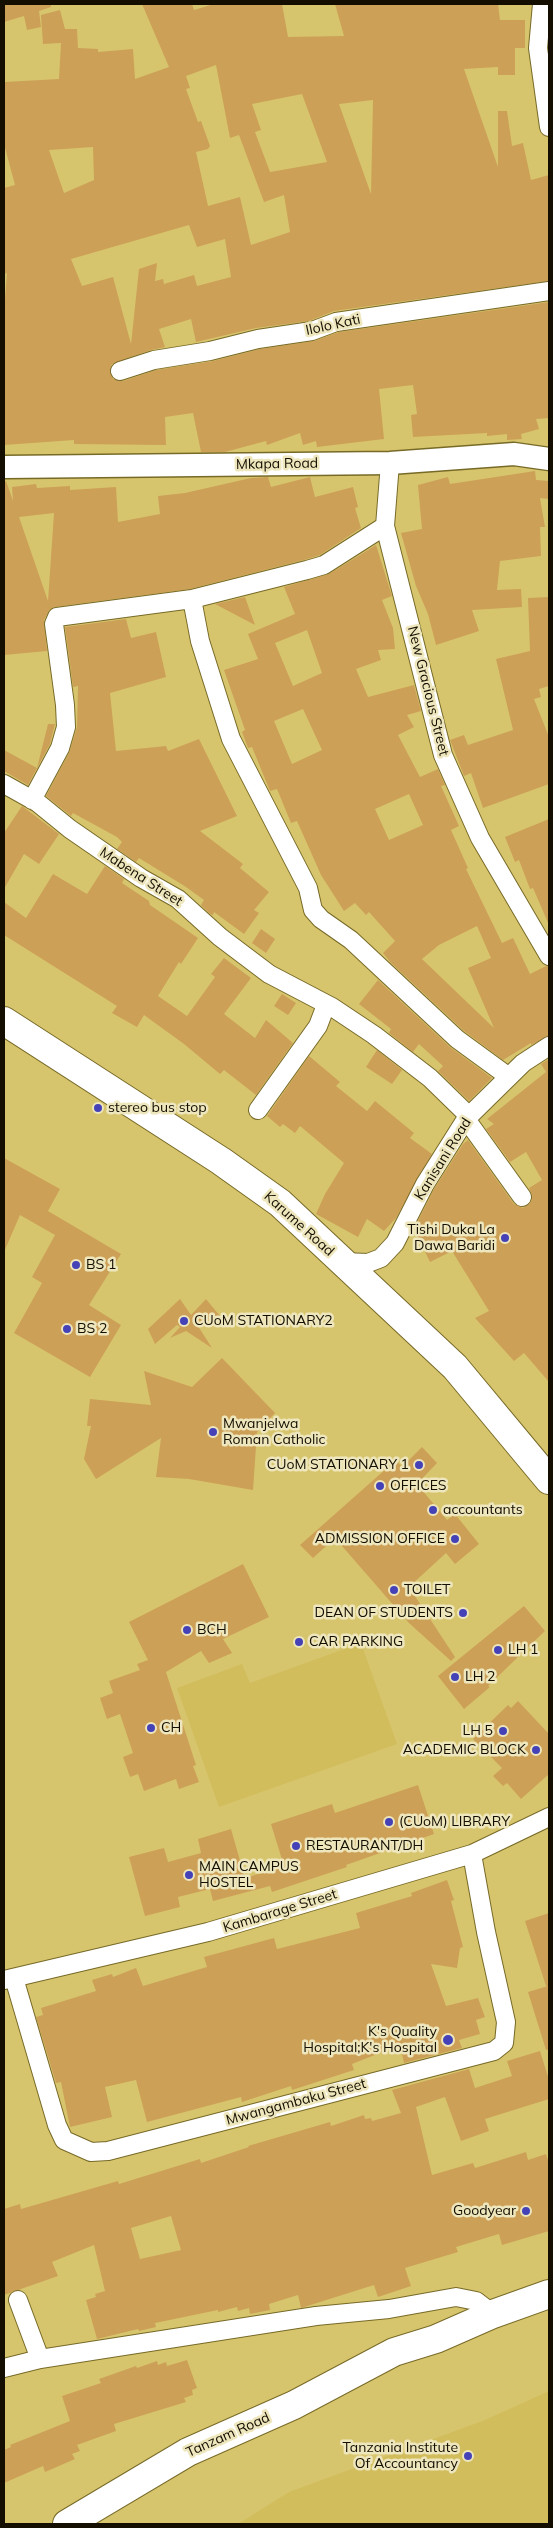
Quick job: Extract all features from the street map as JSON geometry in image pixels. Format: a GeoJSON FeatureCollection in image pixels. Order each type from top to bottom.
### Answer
{"type":"FeatureCollection","features":[{"type":"Feature","properties":{"kind":"highway","name":"Karume Road"},"geometry":{"type":"LineString","coordinates":[[4,1020],[221,1161],[280,1203],[456,1367],[549,1480]]}},
{"type":"Feature","properties":{"kind":"highway","name":"Tanzam Road"},"geometry":{"type":"LineString","coordinates":[[67,2524],[188,2452],[294,2405],[394,2352],[436,2339],[493,2314],[549,2294]]}},
{"type":"Feature","properties":{"kind":"highway","name":"Tanzam Road"},"geometry":{"type":"LineString","coordinates":[[394,2352],[442,2348],[549,2309]]}},
{"type":"Feature","properties":{"kind":"street"},"geometry":{"type":"LineString","coordinates":[[542,4],[538,48],[549,127]]}},
{"type":"Feature","properties":{"kind":"street","name":"Ilolo Kati"},"geometry":{"type":"LineString","coordinates":[[120,371],[154,360],[210,351],[258,339],[312,331],[336,322],[549,291]]}},
{"type":"Feature","properties":{"kind":"street","name":"Mkapa Road"},"geometry":{"type":"LineString","coordinates":[[4,467],[390,463],[514,454],[549,459]]}},
{"type":"Feature","properties":{"kind":"street","name":"New Gracious Street"},"geometry":{"type":"LineString","coordinates":[[390,463],[385,526],[443,755],[480,838],[549,956]]}},
{"type":"Feature","properties":{"kind":"street"},"geometry":{"type":"LineString","coordinates":[[32,800],[60,748],[66,727],[54,620],[63,615],[192,599],[324,565],[385,526]]}},
{"type":"Feature","properties":{"kind":"street"},"geometry":{"type":"LineString","coordinates":[[192,599],[200,641],[231,739],[308,888],[313,910],[321,919],[351,940],[458,1039],[509,1077]]}},
{"type":"Feature","properties":{"kind":"street","name":"Mabena Street"},"geometry":{"type":"LineString","coordinates":[[4,784],[32,800],[141,878],[178,899],[220,937],[269,974],[329,1006],[411,1062],[468,1118],[522,1197]]}},
{"type":"Feature","properties":{"kind":"street"},"geometry":{"type":"LineString","coordinates":[[258,1110],[318,1026],[329,1006]]}},
{"type":"Feature","properties":{"kind":"street","name":"Kanisani Road"},"geometry":{"type":"LineString","coordinates":[[342,1262],[368,1262],[381,1258],[395,1242],[425,1184],[468,1118],[523,1063],[549,1046]]}},
{"type":"Feature","properties":{"kind":"street","name":"Kambarage Street"},"geometry":{"type":"LineString","coordinates":[[9,1979],[208,1932],[472,1854],[549,1817]]}},
{"type":"Feature","properties":{"kind":"street","name":"Mwangambaku Street"},"geometry":{"type":"LineString","coordinates":[[9,1979],[57,2125],[64,2140],[91,2152],[108,2151],[494,2051],[504,2043],[506,2022],[486,1932],[472,1854]]}},
{"type":"Feature","properties":{"kind":"street"},"geometry":{"type":"LineString","coordinates":[[4,2368],[40,2359],[316,2316],[389,2309],[456,2297],[476,2301],[493,2314]]}},
{"type":"Feature","properties":{"kind":"street"},"geometry":{"type":"LineString","coordinates":[[18,2300],[40,2359]]}},
{"type":"Feature","properties":{"kind":"shaded area"},"geometry":{"type":"Polygon","coordinates":[[[361,1643],[397,1744],[219,1807],[177,1688],[242,1664],[250,1683],[361,1643]]]}},
{"type":"Feature","properties":{"kind":"shaded area","name":"Tanzania Institute Of Accountancy"},"geometry":{"type":"Polygon","coordinates":[[[549,2391],[549,2524],[238,2524],[289,2492],[485,2420],[549,2391]]]}},
{"type":"Feature","properties":{"kind":"building"},"geometry":{"type":"Polygon","coordinates":[[[4,4],[51,4],[51,7],[39,11],[41,27],[27,30],[24,16],[4,22],[4,4]]]}},
{"type":"Feature","properties":{"kind":"building"},"geometry":{"type":"Polygon","coordinates":[[[142,4],[192,4],[194,10],[214,4],[282,4],[288,37],[344,36],[335,4],[498,4],[500,20],[525,20],[525,48],[515,48],[515,75],[498,75],[498,67],[464,69],[498,167],[498,111],[507,111],[512,146],[523,143],[531,180],[549,175],[549,281],[334,311],[309,321],[256,328],[196,342],[191,319],[159,329],[165,347],[112,364],[110,369],[113,379],[123,381],[156,370],[213,361],[260,349],[314,341],[339,332],[549,302],[549,418],[536,419],[539,429],[521,434],[522,439],[507,440],[507,434],[487,436],[487,433],[413,437],[411,415],[417,414],[413,385],[379,389],[384,439],[317,447],[316,441],[303,445],[300,433],[267,445],[266,441],[225,452],[201,452],[193,413],[165,417],[166,445],[74,444],[74,440],[4,445],[4,311],[7,273],[4,274],[4,188],[15,185],[4,144],[4,82],[59,79],[61,43],[43,44],[41,15],[60,10],[65,29],[77,29],[78,48],[98,49],[98,52],[133,49],[135,79],[169,67],[142,4]],[[216,65],[186,76],[190,88],[186,89],[198,122],[201,121],[210,146],[208,149],[196,152],[208,206],[240,197],[251,245],[290,232],[284,195],[264,202],[239,135],[230,138],[216,65]],[[302,94],[252,104],[261,130],[255,132],[270,172],[327,162],[302,94]],[[373,100],[339,104],[371,194],[373,100]],[[93,147],[49,150],[64,193],[94,180],[93,147]],[[189,225],[71,259],[82,286],[113,277],[131,344],[139,269],[157,263],[155,281],[163,279],[164,284],[194,275],[197,286],[231,277],[225,239],[197,247],[189,225]]]}},
{"type":"Feature","properties":{"kind":"building"},"geometry":{"type":"Polygon","coordinates":[[[535,471],[536,480],[549,481],[549,499],[540,498],[545,527],[540,527],[541,556],[500,561],[497,590],[521,589],[522,607],[472,610],[479,631],[436,645],[428,614],[416,586],[401,533],[422,529],[418,485],[448,477],[450,484],[535,471]]]}},
{"type":"Feature","properties":{"kind":"building"},"geometry":{"type":"Polygon","coordinates":[[[268,477],[271,487],[310,477],[315,497],[353,487],[358,507],[355,508],[361,528],[320,555],[304,560],[190,589],[55,607],[50,609],[44,620],[47,651],[4,655],[4,482],[6,481],[13,501],[12,487],[36,484],[37,488],[70,486],[70,490],[116,487],[118,522],[160,514],[158,496],[185,493],[251,478],[268,477]],[[54,513],[19,517],[48,601],[54,513]]]}},
{"type":"Feature","properties":{"kind":"building"},"geometry":{"type":"Polygon","coordinates":[[[376,545],[392,596],[382,600],[393,628],[395,649],[378,650],[381,660],[356,669],[368,697],[414,685],[421,711],[407,715],[414,727],[398,735],[420,777],[438,769],[445,785],[441,786],[459,826],[451,830],[468,868],[466,869],[502,943],[513,938],[530,974],[546,966],[549,967],[549,1036],[531,1045],[531,1043],[503,1060],[464,1031],[391,963],[383,953],[395,941],[369,912],[366,915],[355,903],[344,911],[321,875],[297,821],[291,823],[277,789],[270,791],[252,747],[248,748],[242,732],[245,730],[224,670],[258,659],[248,634],[295,614],[284,587],[329,574],[376,545]],[[307,630],[275,643],[293,686],[322,673],[307,630]],[[303,709],[274,721],[292,764],[322,750],[303,709]],[[409,794],[375,809],[389,840],[423,825],[409,794]],[[477,926],[439,945],[422,959],[494,1028],[468,968],[491,958],[477,926]]]}},
{"type":"Feature","properties":{"kind":"building"},"geometry":{"type":"Polygon","coordinates":[[[245,597],[255,625],[215,604],[245,597]]]}},
{"type":"Feature","properties":{"kind":"building"},"geometry":{"type":"Polygon","coordinates":[[[549,597],[549,686],[539,689],[541,697],[534,699],[549,737],[549,784],[483,808],[471,773],[464,776],[450,740],[464,735],[468,745],[513,730],[496,659],[530,651],[528,598],[549,597]]]}},
{"type":"Feature","properties":{"kind":"building"},"geometry":{"type":"Polygon","coordinates":[[[126,619],[131,638],[156,632],[166,677],[110,693],[116,751],[166,746],[168,751],[199,739],[237,816],[200,831],[243,864],[240,868],[269,892],[254,910],[259,913],[244,934],[214,912],[213,915],[210,914],[201,905],[204,900],[186,887],[139,858],[136,862],[117,849],[122,842],[117,837],[73,813],[71,816],[46,796],[69,753],[77,727],[78,686],[73,687],[65,627],[126,619]]]}},
{"type":"Feature","properties":{"kind":"building"},"geometry":{"type":"Polygon","coordinates":[[[48,724],[55,724],[50,744],[28,785],[4,771],[4,750],[37,768],[48,724]]]}},
{"type":"Feature","properties":{"kind":"building"},"geometry":{"type":"Polygon","coordinates":[[[22,806],[59,834],[39,864],[24,854],[4,889],[4,833],[22,806]]]}},
{"type":"Feature","properties":{"kind":"building"},"geometry":{"type":"Polygon","coordinates":[[[549,819],[549,925],[533,888],[530,889],[519,860],[515,862],[505,837],[549,819]]]}},
{"type":"Feature","properties":{"kind":"building"},"geometry":{"type":"Polygon","coordinates":[[[105,866],[124,879],[122,883],[149,901],[150,905],[198,938],[181,964],[179,962],[158,996],[187,1016],[215,977],[211,974],[224,958],[251,978],[224,1014],[255,1038],[266,1020],[293,1043],[256,1095],[224,1070],[220,1074],[184,1044],[144,1015],[137,1027],[112,1013],[117,1006],[4,935],[4,902],[26,918],[53,874],[87,894],[105,866]]]}},
{"type":"Feature","properties":{"kind":"building"},"geometry":{"type":"Polygon","coordinates":[[[261,929],[275,939],[266,953],[252,943],[261,929]]]}},
{"type":"Feature","properties":{"kind":"building"},"geometry":{"type":"Polygon","coordinates":[[[378,980],[450,1047],[492,1078],[469,1101],[438,1071],[443,1066],[419,1044],[413,1052],[389,1033],[391,1029],[359,1004],[378,980]]]}},
{"type":"Feature","properties":{"kind":"building"},"geometry":{"type":"Polygon","coordinates":[[[282,994],[296,1003],[288,1015],[274,1006],[282,994]]]}},
{"type":"Feature","properties":{"kind":"building"},"geometry":{"type":"Polygon","coordinates":[[[377,1050],[402,1070],[392,1084],[366,1067],[377,1050]]]}},
{"type":"Feature","properties":{"kind":"building"},"geometry":{"type":"Polygon","coordinates":[[[309,1056],[340,1082],[336,1086],[367,1111],[375,1101],[414,1133],[410,1138],[432,1154],[396,1218],[384,1231],[367,1219],[358,1237],[316,1214],[325,1194],[344,1163],[300,1126],[295,1133],[283,1124],[280,1127],[267,1116],[309,1056]]]}},
{"type":"Feature","properties":{"kind":"building"},"geometry":{"type":"Polygon","coordinates":[[[549,1059],[549,1382],[524,1353],[514,1361],[475,1318],[489,1311],[452,1251],[430,1262],[414,1229],[434,1189],[463,1144],[468,1140],[514,1204],[523,1208],[531,1202],[532,1195],[529,1188],[542,1180],[526,1152],[510,1162],[486,1129],[494,1124],[487,1119],[546,1072],[541,1064],[549,1059]]]}},
{"type":"Feature","properties":{"kind":"building"},"geometry":{"type":"Polygon","coordinates":[[[4,1158],[60,1189],[48,1211],[121,1254],[89,1305],[121,1325],[90,1377],[14,1333],[42,1283],[32,1277],[55,1235],[20,1215],[4,1252],[4,1158]]]}},
{"type":"Feature","properties":{"kind":"building","name":"CUoM STATIONARY2"},"geometry":{"type":"Polygon","coordinates":[[[180,1299],[191,1315],[206,1299],[220,1316],[198,1326],[212,1348],[186,1331],[170,1338],[180,1327],[177,1325],[155,1344],[148,1329],[180,1299]]]}},
{"type":"Feature","properties":{"kind":"building"},"geometry":{"type":"Polygon","coordinates":[[[222,1358],[275,1413],[257,1432],[253,1490],[189,1479],[156,1477],[161,1438],[96,1479],[84,1459],[91,1426],[87,1426],[90,1399],[151,1405],[144,1371],[192,1387],[222,1358]]]}},
{"type":"Feature","properties":{"kind":"building"},"geometry":{"type":"Polygon","coordinates":[[[422,1447],[437,1463],[417,1484],[447,1520],[455,1514],[479,1544],[455,1564],[446,1553],[409,1587],[455,1657],[451,1661],[409,1623],[335,1538],[313,1558],[300,1545],[396,1460],[402,1467],[422,1447]]]}},
{"type":"Feature","properties":{"kind":"building"},"geometry":{"type":"Polygon","coordinates":[[[243,1564],[269,1617],[223,1639],[232,1653],[209,1663],[201,1651],[166,1672],[196,1765],[193,1766],[199,1782],[179,1789],[176,1779],[144,1791],[138,1774],[130,1777],[123,1757],[133,1753],[120,1714],[107,1719],[100,1698],[113,1693],[109,1681],[140,1670],[137,1664],[148,1660],[129,1622],[243,1564]]]}},
{"type":"Feature","properties":{"kind":"building"},"geometry":{"type":"Polygon","coordinates":[[[524,1606],[545,1631],[488,1686],[490,1687],[464,1709],[438,1676],[524,1606]]]}},
{"type":"Feature","properties":{"kind":"building"},"geometry":{"type":"Polygon","coordinates":[[[518,1701],[549,1734],[549,1774],[521,1799],[507,1783],[503,1786],[493,1776],[502,1768],[473,1739],[508,1705],[511,1708],[518,1701]]]}},
{"type":"Feature","properties":{"kind":"building"},"geometry":{"type":"Polygon","coordinates":[[[418,1785],[434,1834],[346,1865],[347,1867],[272,1892],[270,1886],[213,1901],[210,1889],[178,1897],[180,1907],[145,1916],[129,1857],[164,1848],[168,1862],[201,1853],[198,1839],[231,1829],[245,1878],[284,1866],[271,1824],[332,1804],[335,1813],[418,1785]]]}},
{"type":"Feature","properties":{"kind":"building"},"geometry":{"type":"Polygon","coordinates":[[[447,1880],[454,1900],[451,1901],[463,1947],[460,1948],[457,1968],[431,1964],[446,2006],[478,1998],[485,2017],[476,2020],[480,2034],[459,2040],[462,2048],[404,2063],[400,2045],[352,2064],[354,2070],[292,2090],[291,2086],[242,2102],[241,2097],[147,2122],[136,2080],[105,2087],[112,2117],[70,2127],[61,2082],[56,2083],[36,2017],[43,2015],[41,2008],[96,1991],[92,1980],[112,1974],[113,1977],[136,1968],[143,1986],[207,1967],[204,1957],[274,1938],[277,1949],[360,1928],[356,1913],[412,1896],[411,1893],[447,1880]]]}},
{"type":"Feature","properties":{"kind":"building"},"geometry":{"type":"Polygon","coordinates":[[[549,1913],[549,2049],[546,2050],[528,1992],[548,1986],[546,1986],[525,1921],[549,1913]]]}},
{"type":"Feature","properties":{"kind":"building"},"geometry":{"type":"Polygon","coordinates":[[[540,2051],[549,2080],[549,2099],[485,2119],[489,2131],[461,2141],[445,2097],[416,2107],[432,2175],[473,2163],[475,2168],[526,2152],[528,2160],[546,2154],[549,2163],[549,2231],[502,2245],[499,2234],[456,2247],[458,2252],[405,2268],[411,2286],[378,2297],[374,2285],[301,2308],[298,2295],[269,2304],[270,2310],[250,2314],[249,2308],[238,2311],[237,2307],[218,2312],[218,2310],[155,2323],[156,2327],[139,2331],[138,2329],[97,2339],[86,2300],[96,2297],[95,2294],[105,2291],[94,2245],[52,2262],[58,2276],[4,2295],[4,2209],[20,2204],[21,2209],[118,2181],[119,2184],[200,2159],[201,2163],[248,2146],[330,2122],[331,2126],[364,2115],[365,2119],[371,2118],[372,2121],[401,2113],[392,2090],[469,2069],[475,2088],[512,2076],[507,2061],[540,2051]],[[171,2216],[131,2228],[140,2259],[181,2250],[171,2216]]]}},
{"type":"Feature","properties":{"kind":"building"},"geometry":{"type":"Polygon","coordinates":[[[187,2360],[197,2388],[192,2390],[193,2395],[184,2398],[186,2402],[114,2424],[116,2431],[77,2445],[80,2451],[72,2454],[75,2459],[45,2472],[43,2466],[4,2483],[4,2450],[11,2447],[10,2445],[70,2421],[62,2396],[101,2383],[99,2379],[136,2366],[137,2368],[157,2361],[158,2365],[166,2362],[167,2366],[187,2360]]]}},
{"type":"Feature","properties":{"kind":"place","name":"stereo bus stop"},"geometry":{"type":"Point","coordinates":[98,1108]}},
{"type":"Feature","properties":{"kind":"place","name":"Tishi Duka La Dawa Baridi"},"geometry":{"type":"Point","coordinates":[505,1238]}},
{"type":"Feature","properties":{"kind":"place","name":"BS 1"},"geometry":{"type":"Point","coordinates":[76,1265]}},
{"type":"Feature","properties":{"kind":"place","name":"CUoM STATIONARY2"},"geometry":{"type":"Point","coordinates":[184,1321]}},
{"type":"Feature","properties":{"kind":"place","name":"BS 2"},"geometry":{"type":"Point","coordinates":[67,1329]}},
{"type":"Feature","properties":{"kind":"place","name":"Mwanjelwa Roman Catholic"},"geometry":{"type":"Point","coordinates":[213,1432]}},
{"type":"Feature","properties":{"kind":"place","name":"CUoM STATIONARY 1"},"geometry":{"type":"Point","coordinates":[419,1465]}},
{"type":"Feature","properties":{"kind":"place","name":"OFFICES"},"geometry":{"type":"Point","coordinates":[380,1486]}},
{"type":"Feature","properties":{"kind":"place","name":"accountants"},"geometry":{"type":"Point","coordinates":[433,1510]}},
{"type":"Feature","properties":{"kind":"place","name":"ADMISSION OFFICE"},"geometry":{"type":"Point","coordinates":[455,1539]}},
{"type":"Feature","properties":{"kind":"place","name":"TOILET"},"geometry":{"type":"Point","coordinates":[394,1590]}},
{"type":"Feature","properties":{"kind":"place","name":"DEAN OF STUDENTS"},"geometry":{"type":"Point","coordinates":[463,1613]}},
{"type":"Feature","properties":{"kind":"place","name":"BCH"},"geometry":{"type":"Point","coordinates":[187,1630]}},
{"type":"Feature","properties":{"kind":"place","name":"CAR PARKING"},"geometry":{"type":"Point","coordinates":[299,1642]}},
{"type":"Feature","properties":{"kind":"place","name":"LH 1"},"geometry":{"type":"Point","coordinates":[498,1650]}},
{"type":"Feature","properties":{"kind":"place","name":"LH 2"},"geometry":{"type":"Point","coordinates":[455,1677]}},
{"type":"Feature","properties":{"kind":"place","name":"CH"},"geometry":{"type":"Point","coordinates":[151,1728]}},
{"type":"Feature","properties":{"kind":"place","name":"LH 5"},"geometry":{"type":"Point","coordinates":[503,1731]}},
{"type":"Feature","properties":{"kind":"place","name":"ACADEMIC BLOCK"},"geometry":{"type":"Point","coordinates":[536,1750]}},
{"type":"Feature","properties":{"kind":"place","name":"(CUoM) LIBRARY"},"geometry":{"type":"Point","coordinates":[389,1822]}},
{"type":"Feature","properties":{"kind":"place","name":"RESTAURANT/DH"},"geometry":{"type":"Point","coordinates":[296,1846]}},
{"type":"Feature","properties":{"kind":"place","name":"MAIN CAMPUS HOSTEL"},"geometry":{"type":"Point","coordinates":[189,1875]}},
{"type":"Feature","properties":{"kind":"place","name":"K's Quality Hospital;K's Hospital"},"geometry":{"type":"Point","coordinates":[448,2040]}},
{"type":"Feature","properties":{"kind":"place","name":"Goodyear"},"geometry":{"type":"Point","coordinates":[526,2211]}},
{"type":"Feature","properties":{"kind":"place","name":"Tanzania Institute Of Accountancy"},"geometry":{"type":"Point","coordinates":[468,2456]}}]}
